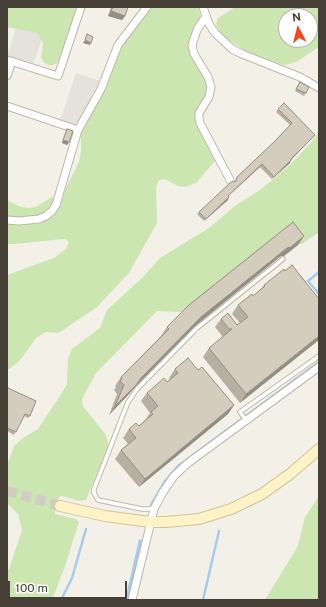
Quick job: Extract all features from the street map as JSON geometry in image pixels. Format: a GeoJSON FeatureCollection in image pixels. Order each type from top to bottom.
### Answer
{"type":"FeatureCollection","features":[{"type":"Feature","properties":{"kind":"street"},"geometry":{"type":"LineString","coordinates":[[7,76],[10,60],[58,76],[81,7]]}},
{"type":"Feature","properties":{"kind":"street"},"geometry":{"type":"LineString","coordinates":[[7,220],[19,221],[38,219],[46,216],[56,205],[78,130],[101,89],[118,45],[147,7]]}},
{"type":"Feature","properties":{"kind":"street"},"geometry":{"type":"LineString","coordinates":[[203,7],[209,24],[215,33],[232,49],[300,77],[319,88]]}},
{"type":"Feature","properties":{"kind":"street"},"geometry":{"type":"LineString","coordinates":[[206,16],[197,30],[192,45],[194,54],[208,77],[211,87],[209,97],[200,113],[199,118],[200,123],[230,180]]}},
{"type":"Feature","properties":{"kind":"street"},"geometry":{"type":"LineString","coordinates":[[7,106],[78,130]]}},
{"type":"Feature","properties":{"kind":"street"},"geometry":{"type":"LineString","coordinates":[[132,600],[154,509],[166,488],[181,469],[245,419],[319,367]]}},
{"type":"Feature","properties":{"kind":"street"},"geometry":{"type":"LineString","coordinates":[[60,506],[105,516],[150,522],[177,522],[199,519],[236,507],[262,494],[276,485],[319,449]]}},
{"type":"Feature","properties":{"kind":"lane"},"geometry":{"type":"LineString","coordinates":[[154,509],[142,509],[98,500],[94,493],[94,488],[128,402],[137,389],[197,328],[283,259]]}},
{"type":"Feature","properties":{"kind":"lane"},"geometry":{"type":"LineString","coordinates":[[245,419],[240,412],[319,356]]}},
{"type":"Feature","properties":{"kind":"shaded area"},"geometry":{"type":"Polygon","coordinates":[[[16,29],[37,33],[42,39],[33,65],[7,56],[16,29]]]}},
{"type":"Feature","properties":{"kind":"shaded area"},"geometry":{"type":"Polygon","coordinates":[[[76,73],[100,81],[76,127],[60,121],[76,73]]]}},
{"type":"Feature","properties":{"kind":"green space"},"geometry":{"type":"Polygon","coordinates":[[[7,7],[76,7],[76,12],[57,63],[51,66],[44,63],[41,58],[43,43],[37,33],[7,27],[7,7]]]}},
{"type":"Feature","properties":{"kind":"green space"},"geometry":{"type":"Polygon","coordinates":[[[152,7],[198,7],[201,18],[190,45],[208,82],[208,91],[197,113],[215,161],[196,183],[185,187],[178,186],[165,179],[159,180],[156,187],[157,223],[129,273],[97,307],[60,332],[46,332],[36,338],[21,359],[7,370],[7,275],[54,258],[66,249],[69,242],[66,239],[62,239],[8,244],[7,223],[40,223],[48,219],[60,206],[66,188],[79,162],[81,151],[81,132],[105,90],[121,46],[152,7]]]}},
{"type":"Feature","properties":{"kind":"green space"},"geometry":{"type":"Polygon","coordinates":[[[235,7],[319,7],[319,47],[318,8],[278,8],[278,48],[317,48],[296,62],[285,65],[244,50],[226,38],[216,24],[218,18],[235,7]]]}},
{"type":"Feature","properties":{"kind":"green space"},"geometry":{"type":"Polygon","coordinates":[[[319,128],[319,232],[302,244],[299,244],[182,312],[157,311],[96,373],[82,400],[83,406],[106,435],[108,447],[86,500],[79,501],[62,496],[59,497],[55,514],[76,519],[79,522],[52,600],[7,600],[7,572],[22,530],[18,514],[7,503],[7,465],[14,446],[23,438],[38,429],[67,384],[68,359],[72,349],[100,328],[107,310],[143,277],[160,258],[209,228],[235,206],[260,190],[290,165],[316,137],[319,128]]]}},
{"type":"Feature","properties":{"kind":"green space"},"geometry":{"type":"Polygon","coordinates":[[[52,197],[55,199],[49,209],[38,216],[7,216],[7,200],[21,207],[29,208],[35,207],[52,197]]]}},
{"type":"Feature","properties":{"kind":"green space"},"geometry":{"type":"Polygon","coordinates":[[[319,496],[319,600],[265,600],[298,546],[305,517],[319,496]]]}},
{"type":"Feature","properties":{"kind":"water"},"geometry":{"type":"Polygon","coordinates":[[[139,539],[143,540],[129,600],[125,600],[139,539]]]}},
{"type":"Feature","properties":{"kind":"building"},"geometry":{"type":"Polygon","coordinates":[[[113,7],[128,7],[125,16],[111,11],[113,7]]]}},
{"type":"Feature","properties":{"kind":"building"},"geometry":{"type":"Polygon","coordinates":[[[87,34],[93,37],[91,43],[85,40],[87,34]]]}},
{"type":"Feature","properties":{"kind":"building"},"geometry":{"type":"Polygon","coordinates":[[[300,82],[309,87],[306,93],[296,89],[300,82]]]}},
{"type":"Feature","properties":{"kind":"building"},"geometry":{"type":"Polygon","coordinates":[[[284,103],[315,135],[274,177],[262,164],[206,219],[199,212],[231,182],[236,181],[237,177],[292,123],[278,109],[284,103]]]}},
{"type":"Feature","properties":{"kind":"building"},"geometry":{"type":"Polygon","coordinates":[[[67,129],[73,131],[69,142],[63,140],[67,129]]]}},
{"type":"Feature","properties":{"kind":"building"},"geometry":{"type":"Polygon","coordinates":[[[293,222],[304,236],[201,317],[115,406],[124,385],[120,381],[122,379],[121,377],[169,329],[167,327],[189,305],[293,222]]]}},
{"type":"Feature","properties":{"kind":"building"},"geometry":{"type":"Polygon","coordinates":[[[292,265],[319,299],[319,336],[246,394],[209,348],[232,329],[229,329],[221,319],[228,313],[237,325],[248,317],[238,305],[252,294],[253,296],[284,269],[285,271],[292,265]]]}},
{"type":"Feature","properties":{"kind":"building"},"geometry":{"type":"Polygon","coordinates":[[[188,358],[198,370],[202,367],[234,405],[145,479],[121,450],[136,438],[129,429],[136,423],[139,426],[153,414],[151,412],[158,406],[147,393],[164,378],[167,382],[178,373],[175,369],[188,358]]]}},
{"type":"Feature","properties":{"kind":"building"},"geometry":{"type":"Polygon","coordinates":[[[8,388],[36,401],[30,416],[25,414],[16,432],[7,428],[8,388]]]}},
{"type":"Feature","properties":{"kind":"waterway"},"geometry":{"type":"LineString","coordinates":[[319,272],[308,281],[319,294]]}},
{"type":"Feature","properties":{"kind":"waterway"},"geometry":{"type":"LineString","coordinates":[[151,505],[165,481],[178,466],[319,362]]}},
{"type":"Feature","properties":{"kind":"waterway"},"geometry":{"type":"LineString","coordinates":[[61,600],[72,578],[86,529]]}},
{"type":"Feature","properties":{"kind":"waterway"},"geometry":{"type":"LineString","coordinates":[[203,600],[219,531]]}},
{"type":"Feature","properties":{"kind":"tunnel"},"geometry":{"type":"LineString","coordinates":[[7,491],[60,506]]}}]}
